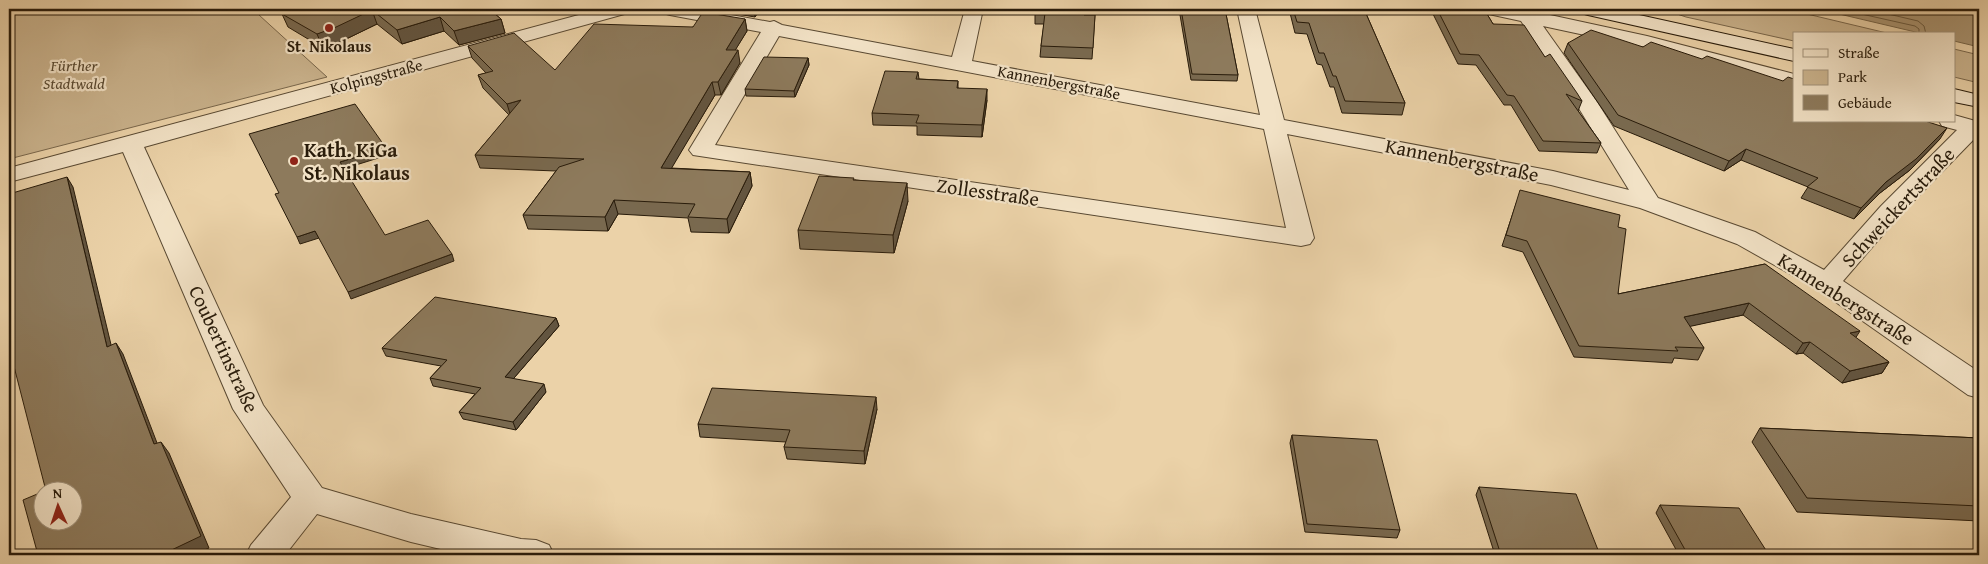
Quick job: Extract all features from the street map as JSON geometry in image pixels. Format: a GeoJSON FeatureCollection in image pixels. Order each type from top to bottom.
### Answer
{"type":"FeatureCollection","features":[{"type":"Feature","properties":{"kind":"street","name":"Kolpingstraße"},"geometry":{"type":"LineString","coordinates":[[9,175],[621,9]]}},
{"type":"Feature","properties":{"kind":"street","name":"Kannenbergstraße"},"geometry":{"type":"LineString","coordinates":[[670,9],[774,27],[1553,178],[1649,203],[1746,238],[1827,283],[1979,387]]}},
{"type":"Feature","properties":{"kind":"street"},"geometry":{"type":"LineString","coordinates":[[961,63],[974,9]]}},
{"type":"Feature","properties":{"kind":"street"},"geometry":{"type":"LineString","coordinates":[[1246,9],[1274,124]]}},
{"type":"Feature","properties":{"kind":"street"},"geometry":{"type":"LineString","coordinates":[[1491,9],[1647,42],[1793,80]]}},
{"type":"Feature","properties":{"kind":"street"},"geometry":{"type":"LineString","coordinates":[[1588,9],[1793,55]]}},
{"type":"Feature","properties":{"kind":"street"},"geometry":{"type":"LineString","coordinates":[[1527,16],[1586,102],[1649,203]]}},
{"type":"Feature","properties":{"kind":"street","name":"Zollesstraße"},"geometry":{"type":"LineString","coordinates":[[774,27],[701,150],[1301,238],[1274,124]]}},
{"type":"Feature","properties":{"kind":"street"},"geometry":{"type":"LineString","coordinates":[[1956,95],[1979,101]]}},
{"type":"Feature","properties":{"kind":"street","name":"Schweickertstraße"},"geometry":{"type":"LineString","coordinates":[[1827,283],[1890,211],[1973,127],[1954,122]]}},
{"type":"Feature","properties":{"kind":"street","name":"Coubertinstraße"},"geometry":{"type":"LineString","coordinates":[[132,143],[249,409],[310,498]]}},
{"type":"Feature","properties":{"kind":"street"},"geometry":{"type":"LineString","coordinates":[[264,555],[310,498],[411,528],[521,554],[536,555]]}},
{"type":"Feature","properties":{"kind":"green space","name":"Fürther Stadtwald"},"geometry":{"type":"Polygon","coordinates":[[[9,9],[278,9],[259,15],[327,77],[9,159],[9,9]]]}},
{"type":"Feature","properties":{"kind":"green space"},"geometry":{"type":"Polygon","coordinates":[[[1662,9],[1786,9],[1883,32],[1793,32],[1793,41],[1686,17],[1662,9]]]}},
{"type":"Feature","properties":{"kind":"green space"},"geometry":{"type":"Polygon","coordinates":[[[1956,49],[1979,55],[1979,83],[1956,77],[1956,49]]]}},
{"type":"Feature","properties":{"kind":"water"},"geometry":{"type":"Polygon","coordinates":[[[1818,9],[1979,9],[1979,47],[1956,41],[1956,32],[1916,32],[1818,9]]]}},
{"type":"Feature","properties":{"kind":"building"},"geometry":{"type":"Polygon","coordinates":[[[294,9],[489,9],[501,19],[454,31],[440,17],[397,30],[372,10],[317,34],[282,14],[294,9]]]}},
{"type":"Feature","properties":{"kind":"building"},"geometry":{"type":"Polygon","coordinates":[[[1035,9],[1085,9],[1084,15],[1095,15],[1093,48],[1041,46],[1045,13],[1035,13],[1035,9]]]}},
{"type":"Feature","properties":{"kind":"building"},"geometry":{"type":"Polygon","coordinates":[[[1181,9],[1225,9],[1238,75],[1192,74],[1181,9]]]}},
{"type":"Feature","properties":{"kind":"building"},"geometry":{"type":"Polygon","coordinates":[[[1293,9],[1364,9],[1405,103],[1345,101],[1336,76],[1333,76],[1324,53],[1319,53],[1309,23],[1297,22],[1293,9]]]}},
{"type":"Feature","properties":{"kind":"building"},"geometry":{"type":"Polygon","coordinates":[[[1437,9],[1484,9],[1493,24],[1524,25],[1545,57],[1550,54],[1577,93],[1582,101],[1566,94],[1601,143],[1543,141],[1514,96],[1507,95],[1479,55],[1460,54],[1437,9]]]}},
{"type":"Feature","properties":{"kind":"building"},"geometry":{"type":"Polygon","coordinates":[[[703,12],[745,19],[726,50],[738,50],[718,82],[712,82],[661,168],[750,172],[727,219],[688,217],[695,204],[614,200],[605,217],[523,215],[559,167],[584,159],[475,155],[521,100],[507,104],[478,75],[493,71],[468,46],[514,33],[555,70],[594,24],[693,27],[703,12]]]}},
{"type":"Feature","properties":{"kind":"building"},"geometry":{"type":"Polygon","coordinates":[[[1591,30],[1643,47],[1651,42],[1702,59],[1707,56],[1783,81],[1788,77],[1793,79],[1793,122],[1928,122],[1947,128],[1916,159],[1886,182],[1861,208],[1807,187],[1818,178],[1746,149],[1729,161],[1618,115],[1568,43],[1591,30]]]}},
{"type":"Feature","properties":{"kind":"building"},"geometry":{"type":"Polygon","coordinates":[[[764,57],[808,58],[794,91],[745,89],[764,57]]]}},
{"type":"Feature","properties":{"kind":"building"},"geometry":{"type":"Polygon","coordinates":[[[885,71],[918,72],[916,79],[958,81],[957,88],[987,89],[982,125],[916,123],[919,115],[872,113],[885,71]]]}},
{"type":"Feature","properties":{"kind":"building"},"geometry":{"type":"Polygon","coordinates":[[[355,104],[386,148],[340,162],[385,235],[428,220],[452,254],[348,292],[315,231],[297,237],[275,194],[279,193],[249,134],[355,104]]]}},
{"type":"Feature","properties":{"kind":"building"},"geometry":{"type":"Polygon","coordinates":[[[819,176],[907,183],[893,235],[798,230],[819,176]]]}},
{"type":"Feature","properties":{"kind":"building"},"geometry":{"type":"Polygon","coordinates":[[[67,177],[107,347],[116,343],[154,444],[161,442],[201,536],[161,555],[38,555],[23,500],[32,496],[32,532],[82,532],[82,482],[44,482],[9,347],[9,194],[67,177]]]}},
{"type":"Feature","properties":{"kind":"building"},"geometry":{"type":"Polygon","coordinates":[[[1520,190],[1620,215],[1618,227],[1626,229],[1618,294],[1765,264],[1860,331],[1850,333],[1889,362],[1850,371],[1810,342],[1803,343],[1749,303],[1684,317],[1704,348],[1675,347],[1678,351],[1579,346],[1527,241],[1506,235],[1520,190]]]}},
{"type":"Feature","properties":{"kind":"building"},"geometry":{"type":"Polygon","coordinates":[[[435,297],[556,318],[505,377],[544,384],[513,422],[459,412],[481,388],[430,378],[447,360],[382,348],[435,297]]]}},
{"type":"Feature","properties":{"kind":"building"},"geometry":{"type":"Polygon","coordinates":[[[712,388],[876,397],[864,451],[784,447],[790,430],[698,424],[712,388]]]}},
{"type":"Feature","properties":{"kind":"building"},"geometry":{"type":"Polygon","coordinates":[[[1760,428],[1979,438],[1979,506],[1807,498],[1760,428]]]}},
{"type":"Feature","properties":{"kind":"building"},"geometry":{"type":"Polygon","coordinates":[[[1292,435],[1377,440],[1400,530],[1307,524],[1292,435]]]}},
{"type":"Feature","properties":{"kind":"building"},"geometry":{"type":"Polygon","coordinates":[[[1479,487],[1576,494],[1600,555],[1501,555],[1479,487]]]}},
{"type":"Feature","properties":{"kind":"building"},"geometry":{"type":"Polygon","coordinates":[[[1660,505],[1739,508],[1769,555],[1688,555],[1660,505]]]}},
{"type":"Feature","properties":{"kind":"place","name":"St. Nikolaus"},"geometry":{"type":"Point","coordinates":[329,28]}},
{"type":"Feature","properties":{"kind":"place","name":"Kath. KiGa St. Nikolaus"},"geometry":{"type":"Point","coordinates":[294,161]}}]}
